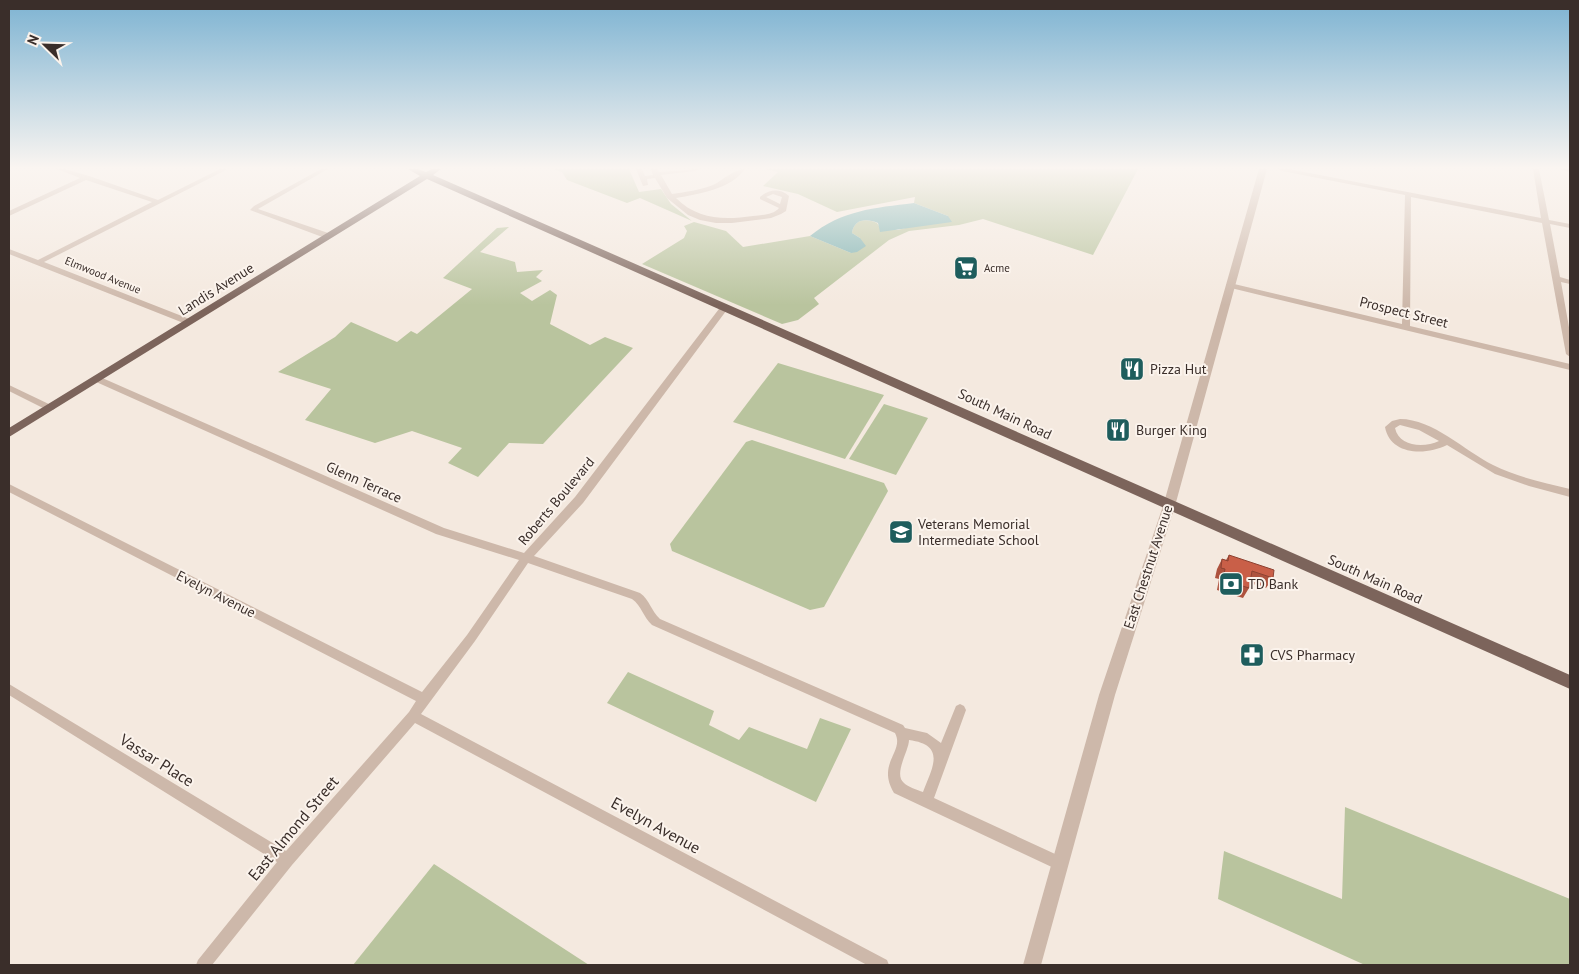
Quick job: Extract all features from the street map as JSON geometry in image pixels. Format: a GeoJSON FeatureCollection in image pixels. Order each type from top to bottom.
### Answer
{"type":"FeatureCollection","features":[{"type":"Feature","properties":{"kind":"main road","name":"Landis Avenue"},"geometry":{"type":"LineString","coordinates":[[9,433],[363,214]]}},
{"type":"Feature","properties":{"kind":"main road","name":"South Main Road"},"geometry":{"type":"LineString","coordinates":[[515,214],[1169,506],[1570,682]]}},
{"type":"Feature","properties":{"kind":"street"},"geometry":{"type":"LineString","coordinates":[[39,262],[133,214]]}},
{"type":"Feature","properties":{"kind":"street"},"geometry":{"type":"LineString","coordinates":[[263,214],[328,236]]}},
{"type":"Feature","properties":{"kind":"street"},"geometry":{"type":"LineString","coordinates":[[692,214],[725,222],[773,214]]}},
{"type":"Feature","properties":{"kind":"street","name":"East Chestnut Avenue"},"geometry":{"type":"LineString","coordinates":[[1032,965],[1107,695],[1169,506],[1250,214]]}},
{"type":"Feature","properties":{"kind":"street"},"geometry":{"type":"LineString","coordinates":[[1406,327],[1408,214]]}},
{"type":"Feature","properties":{"kind":"street"},"geometry":{"type":"LineString","coordinates":[[1513,214],[1570,226]]}},
{"type":"Feature","properties":{"kind":"street"},"geometry":{"type":"LineString","coordinates":[[1545,214],[1570,354]]}},
{"type":"Feature","properties":{"kind":"street","name":"Elmwood Avenue"},"geometry":{"type":"LineString","coordinates":[[9,250],[189,322]]}},
{"type":"Feature","properties":{"kind":"street"},"geometry":{"type":"LineString","coordinates":[[1556,279],[1570,282]]}},
{"type":"Feature","properties":{"kind":"street","name":"Prospect Street"},"geometry":{"type":"LineString","coordinates":[[1230,285],[1570,367]]}},
{"type":"Feature","properties":{"kind":"street","name":"Roberts Boulevard"},"geometry":{"type":"LineString","coordinates":[[413,716],[471,638],[526,558],[578,500],[725,307]]}},
{"type":"Feature","properties":{"kind":"street","name":"Glenn Terrace"},"geometry":{"type":"LineString","coordinates":[[97,379],[446,533],[627,593],[646,603],[652,619],[662,625],[881,720],[899,729],[903,734],[918,736],[933,743],[940,751],[941,762]]}},
{"type":"Feature","properties":{"kind":"street"},"geometry":{"type":"LineString","coordinates":[[9,388],[50,408]]}},
{"type":"Feature","properties":{"kind":"street"},"geometry":{"type":"LineString","coordinates":[[1446,442],[1429,448],[1411,447],[1395,439],[1390,431],[1390,427],[1398,422],[1412,424],[1446,442],[1502,473],[1570,493]]}},
{"type":"Feature","properties":{"kind":"street","name":"Evelyn Avenue"},"geometry":{"type":"LineString","coordinates":[[9,488],[424,699]]}},
{"type":"Feature","properties":{"kind":"street","name":"Vassar Place"},"geometry":{"type":"LineString","coordinates":[[9,689],[287,860]]}},
{"type":"Feature","properties":{"kind":"street"},"geometry":{"type":"LineString","coordinates":[[926,801],[960,710]]}},
{"type":"Feature","properties":{"kind":"street","name":"Evelyn Avenue"},"geometry":{"type":"LineString","coordinates":[[413,716],[882,965]]}},
{"type":"Feature","properties":{"kind":"street","name":"East Almond Street"},"geometry":{"type":"LineString","coordinates":[[203,965],[287,860],[413,716]]}},
{"type":"Feature","properties":{"kind":"street"},"geometry":{"type":"LineString","coordinates":[[903,734],[904,741],[892,772],[899,788],[1061,864]]}},
{"type":"Feature","properties":{"kind":"green space"},"geometry":{"type":"Polygon","coordinates":[[[677,214],[684,214],[692,221],[677,214]]]}},
{"type":"Feature","properties":{"kind":"green space"},"geometry":{"type":"Polygon","coordinates":[[[944,214],[1114,214],[1093,255],[983,219],[959,225],[909,231],[889,240],[814,298],[819,304],[798,320],[782,324],[642,264],[684,238],[687,231],[684,226],[694,222],[726,231],[743,247],[810,236],[851,253],[860,238],[852,233],[853,228],[858,222],[865,220],[873,221],[879,226],[898,230],[948,216],[944,214]]]}},
{"type":"Feature","properties":{"kind":"green space"},"geometry":{"type":"Polygon","coordinates":[[[509,227],[480,252],[515,262],[517,272],[543,270],[536,277],[542,281],[520,293],[532,301],[550,290],[557,295],[550,324],[590,345],[605,337],[633,348],[543,444],[509,443],[478,477],[448,463],[462,448],[412,431],[375,443],[305,420],[331,389],[278,372],[335,337],[351,322],[397,342],[411,331],[417,334],[472,289],[443,278],[497,228],[509,227]]]}},
{"type":"Feature","properties":{"kind":"green space"},"geometry":{"type":"Polygon","coordinates":[[[778,363],[884,395],[845,459],[733,422],[778,363]]]}},
{"type":"Feature","properties":{"kind":"green space"},"geometry":{"type":"Polygon","coordinates":[[[884,404],[928,418],[896,475],[849,459],[884,404]]]}},
{"type":"Feature","properties":{"kind":"green space"},"geometry":{"type":"Polygon","coordinates":[[[752,440],[884,483],[888,491],[824,607],[810,610],[672,551],[670,544],[746,442],[752,440]]]}},
{"type":"Feature","properties":{"kind":"green space"},"geometry":{"type":"Polygon","coordinates":[[[628,672],[714,711],[709,725],[739,740],[749,727],[807,749],[820,718],[851,729],[816,802],[607,703],[628,672]]]}},
{"type":"Feature","properties":{"kind":"green space"},"geometry":{"type":"Polygon","coordinates":[[[1345,807],[1570,899],[1570,965],[1365,965],[1218,899],[1224,851],[1342,899],[1345,807]]]}},
{"type":"Feature","properties":{"kind":"green space"},"geometry":{"type":"Polygon","coordinates":[[[434,864],[589,965],[353,965],[434,864]]]}},
{"type":"Feature","properties":{"kind":"water"},"geometry":{"type":"Polygon","coordinates":[[[944,214],[948,216],[952,222],[880,232],[878,223],[869,220],[861,221],[855,225],[852,233],[860,238],[866,246],[857,252],[851,253],[810,236],[822,227],[846,215],[944,214]]]}},
{"type":"Feature","properties":{"kind":"building"},"geometry":{"type":"Polygon","coordinates":[[[1229,555],[1274,570],[1273,578],[1252,571],[1249,588],[1223,580],[1225,569],[1221,568],[1222,559],[1228,561],[1229,555]]]}},
{"type":"Feature","properties":{"kind":"place","name":"Acme"},"geometry":{"type":"Point","coordinates":[966,268]}},
{"type":"Feature","properties":{"kind":"place","name":"Pizza Hut"},"geometry":{"type":"Point","coordinates":[1132,369]}},
{"type":"Feature","properties":{"kind":"place","name":"Burger King"},"geometry":{"type":"Point","coordinates":[1118,430]}},
{"type":"Feature","properties":{"kind":"place","name":"Veterans Memorial Intermediate School"},"geometry":{"type":"Point","coordinates":[901,532]}},
{"type":"Feature","properties":{"kind":"place","name":"TD Bank"},"geometry":{"type":"Point","coordinates":[1231,584]}},
{"type":"Feature","properties":{"kind":"place","name":"CVS Pharmacy"},"geometry":{"type":"Point","coordinates":[1252,655]}}]}
